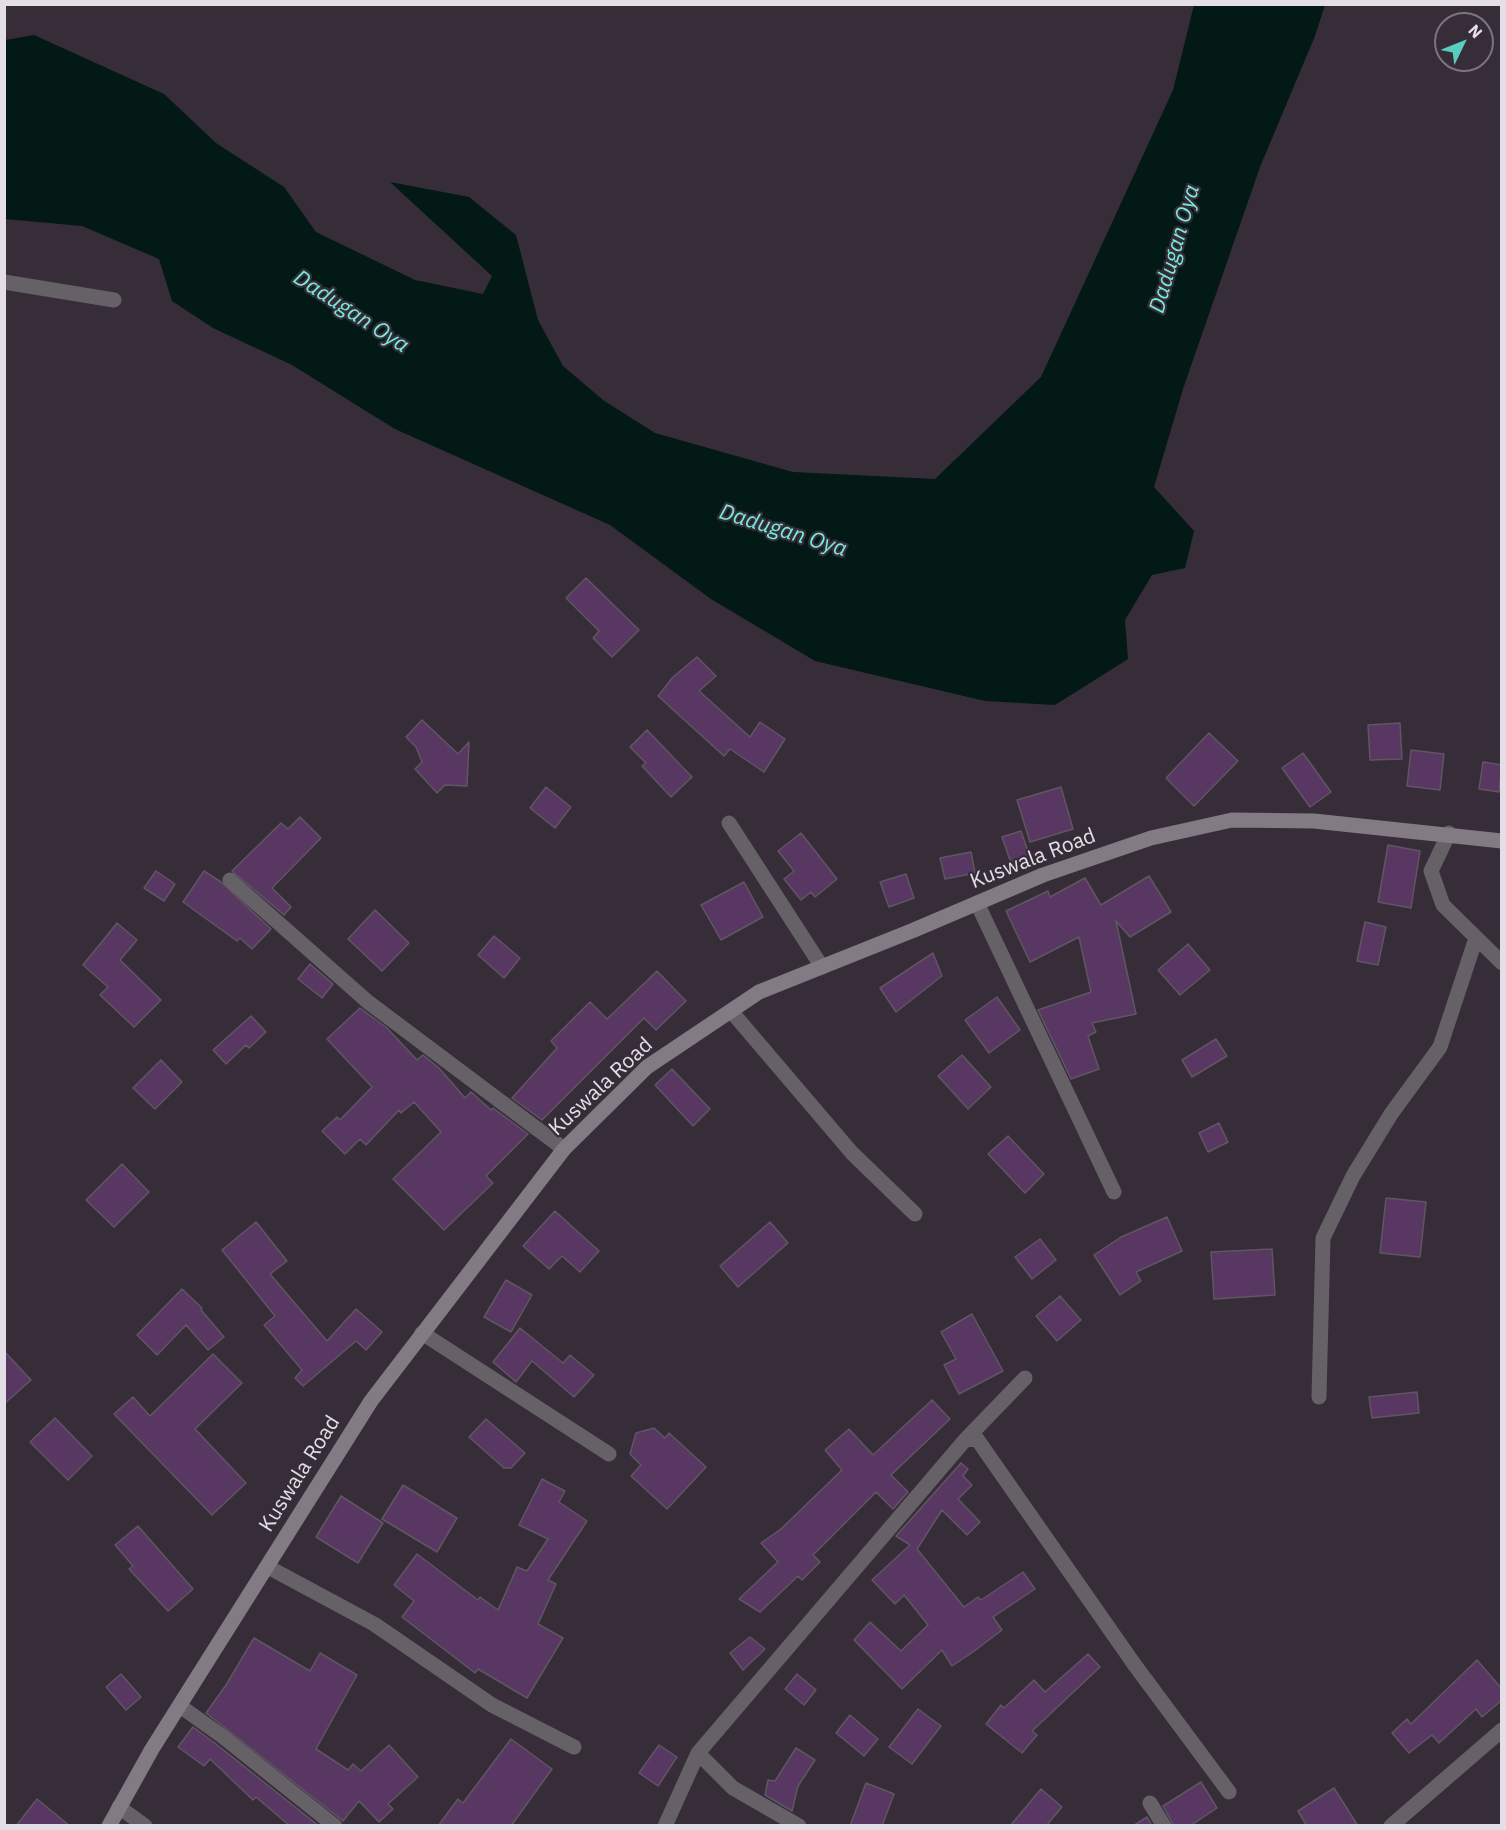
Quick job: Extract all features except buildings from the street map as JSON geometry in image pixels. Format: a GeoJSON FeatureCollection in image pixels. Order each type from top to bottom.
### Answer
{"type":"FeatureCollection","features":[{"type":"Feature","properties":{"kind":"street"},"geometry":{"type":"LineString","coordinates":[[4,282],[114,300]]}},
{"type":"Feature","properties":{"kind":"street","name":"Kuswala Road"},"geometry":{"type":"LineString","coordinates":[[109,1826],[180,1706],[347,1438],[422,1333],[564,1149],[647,1067],[759,992],[1043,875],[1151,838],[1232,820],[1314,821],[1449,833],[1502,841]]}},
{"type":"Feature","properties":{"kind":"street"},"geometry":{"type":"LineString","coordinates":[[729,824],[822,967]]}},
{"type":"Feature","properties":{"kind":"street"},"geometry":{"type":"LineString","coordinates":[[1449,833],[1431,871],[1443,905],[1502,963]]}},
{"type":"Feature","properties":{"kind":"street"},"geometry":{"type":"LineString","coordinates":[[230,879],[368,1002],[564,1149]]}},
{"type":"Feature","properties":{"kind":"street"},"geometry":{"type":"LineString","coordinates":[[976,903],[1114,1192]]}},
{"type":"Feature","properties":{"kind":"street"},"geometry":{"type":"LineString","coordinates":[[1319,1396],[1323,1238],[1353,1176],[1392,1114],[1440,1047],[1476,938]]}},
{"type":"Feature","properties":{"kind":"street"},"geometry":{"type":"LineString","coordinates":[[731,1011],[852,1153],[915,1214]]}},
{"type":"Feature","properties":{"kind":"street"},"geometry":{"type":"LineString","coordinates":[[422,1333],[609,1454]]}},
{"type":"Feature","properties":{"kind":"street"},"geometry":{"type":"LineString","coordinates":[[665,1826],[698,1753],[965,1440],[1024,1378]]}},
{"type":"Feature","properties":{"kind":"street"},"geometry":{"type":"LineString","coordinates":[[965,1440],[977,1438],[1134,1664],[1229,1792]]}},
{"type":"Feature","properties":{"kind":"street"},"geometry":{"type":"LineString","coordinates":[[268,1567],[374,1624],[492,1705],[574,1747]]}},
{"type":"Feature","properties":{"kind":"street"},"geometry":{"type":"LineString","coordinates":[[180,1706],[222,1736],[335,1826]]}},
{"type":"Feature","properties":{"kind":"street"},"geometry":{"type":"LineString","coordinates":[[1391,1826],[1502,1730]]}},
{"type":"Feature","properties":{"kind":"street"},"geometry":{"type":"LineString","coordinates":[[698,1753],[733,1788],[799,1826]]}},
{"type":"Feature","properties":{"kind":"street"},"geometry":{"type":"LineString","coordinates":[[1150,1803],[1164,1826]]}},
{"type":"Feature","properties":{"kind":"street"},"geometry":{"type":"LineString","coordinates":[[119,1807],[145,1826]]}},
{"type":"Feature","properties":{"kind":"water","name":"Dadugan Oya"},"geometry":{"type":"Polygon","coordinates":[[[1194,5],[1325,5],[1315,36],[1260,167],[1183,389],[1154,487],[1194,531],[1185,568],[1152,575],[1125,620],[1128,659],[1055,705],[985,701],[815,661],[711,599],[610,525],[395,429],[292,365],[213,328],[172,301],[159,259],[82,226],[5,219],[5,40],[34,35],[164,94],[216,143],[284,187],[316,232],[415,280],[483,294],[492,276],[390,182],[469,197],[516,235],[538,320],[563,366],[603,400],[655,433],[793,472],[935,479],[1041,377],[1173,90],[1194,5]]]}}]}
